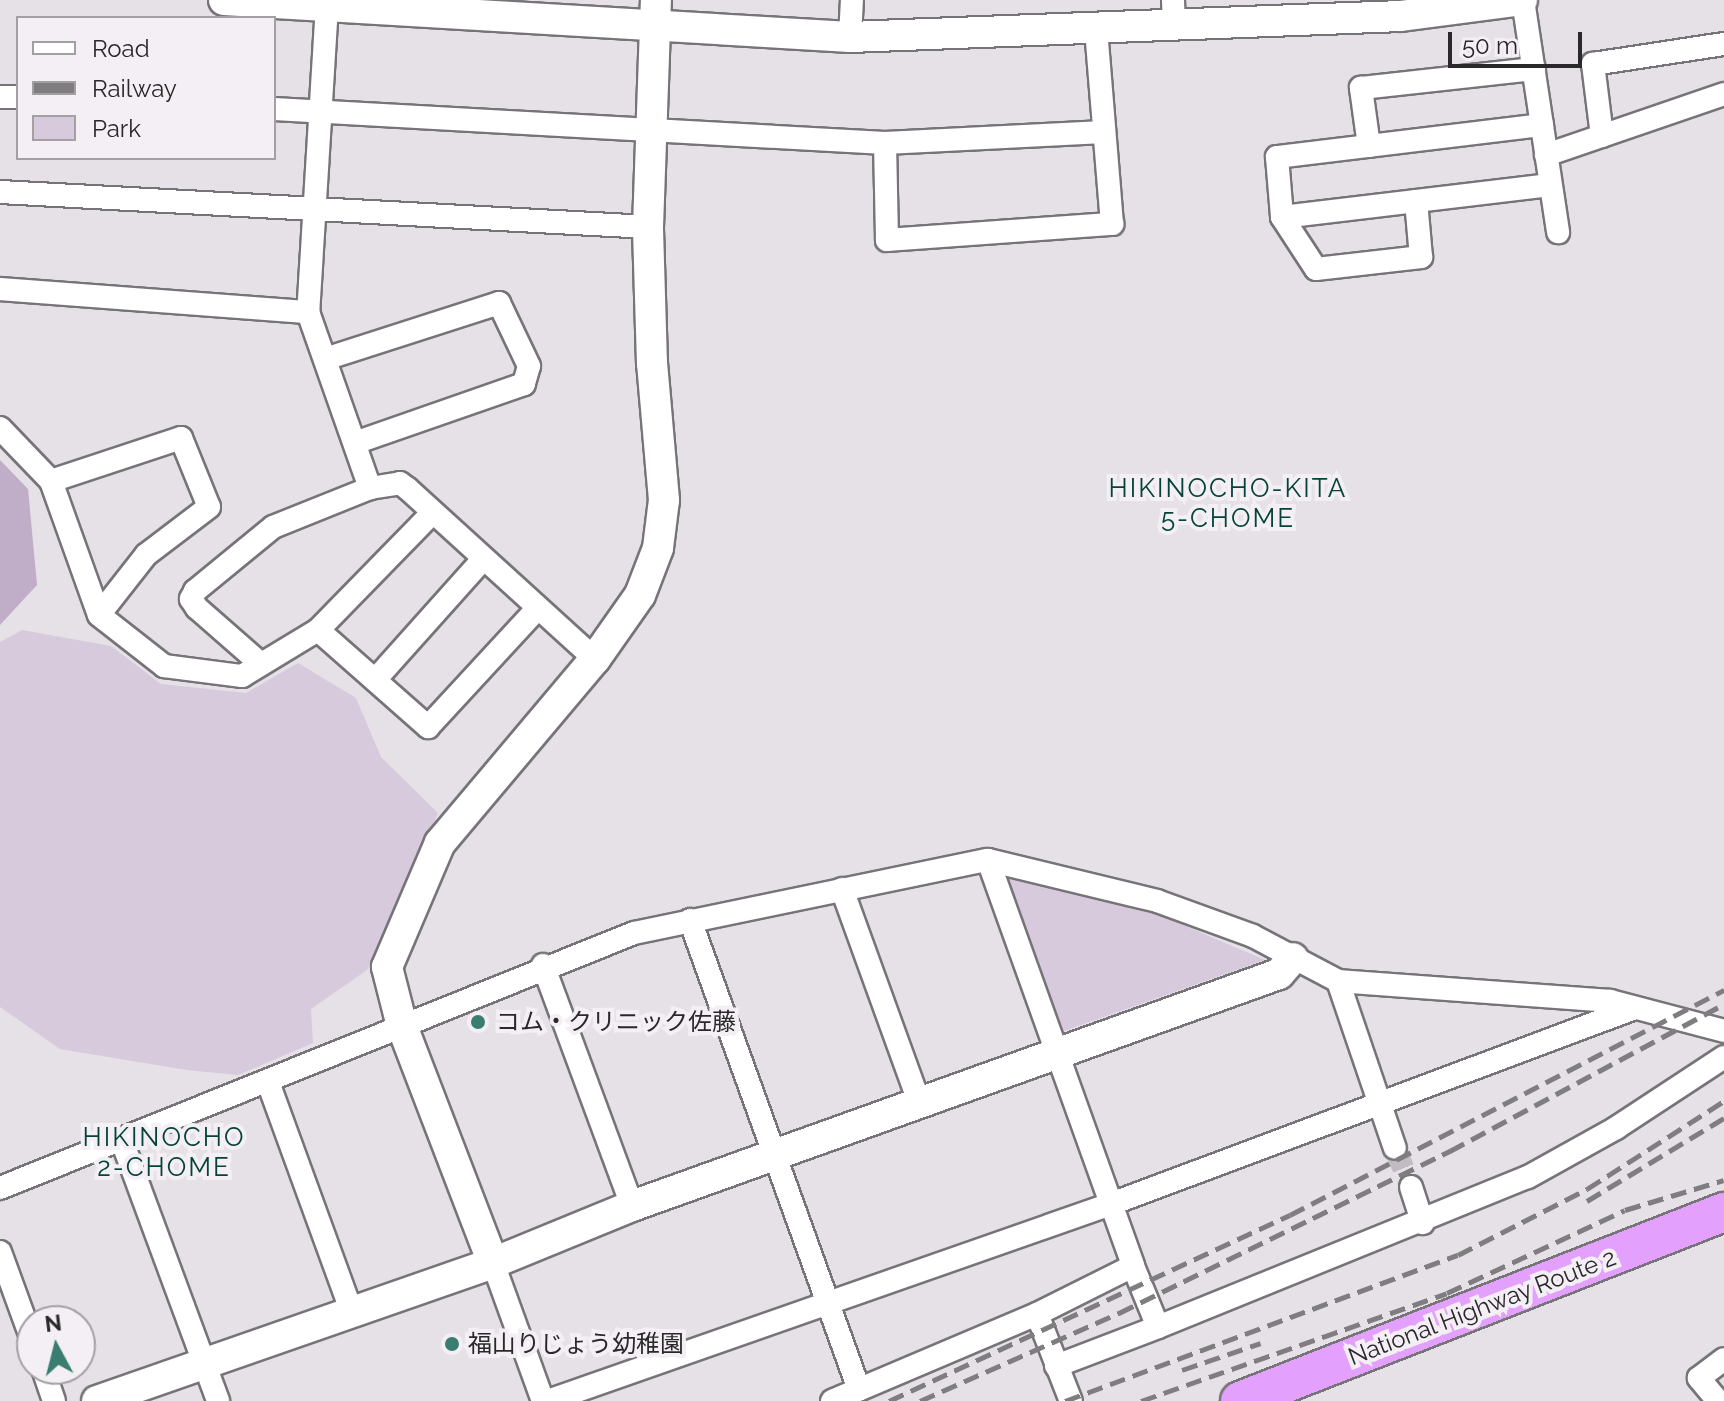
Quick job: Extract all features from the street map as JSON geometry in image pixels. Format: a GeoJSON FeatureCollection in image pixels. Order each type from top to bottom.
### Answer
{"type":"FeatureCollection","features":[{"type":"Feature","properties":{"kind":"highway","name":"National Highway Route 2"},"geometry":{"type":"LineString","coordinates":[[1240,1401],[1724,1212]]}},
{"type":"Feature","properties":{"kind":"highway","name":"National Highway Route 2"},"geometry":{"type":"LineString","coordinates":[[1302,1401],[1724,1237]]}},
{"type":"Feature","properties":{"kind":"street"},"geometry":{"type":"LineString","coordinates":[[224,0],[656,12],[850,37],[1096,29],[1174,13],[1401,16],[1523,0],[1558,232]]}},
{"type":"Feature","properties":{"kind":"street"},"geometry":{"type":"LineString","coordinates":[[850,37],[852,0]]}},
{"type":"Feature","properties":{"kind":"street"},"geometry":{"type":"LineString","coordinates":[[327,5],[308,312],[370,488]]}},
{"type":"Feature","properties":{"kind":"street"},"geometry":{"type":"LineString","coordinates":[[656,12],[649,126],[648,227],[664,500],[659,536],[640,595],[595,659],[440,843],[387,967],[402,1026],[545,1401],[1111,1204],[1635,1008]]}},
{"type":"Feature","properties":{"kind":"street"},"geometry":{"type":"LineString","coordinates":[[885,143],[887,240],[1112,224],[1096,29]]}},
{"type":"Feature","properties":{"kind":"street"},"geometry":{"type":"LineString","coordinates":[[1602,136],[1593,64],[1724,44]]}},
{"type":"Feature","properties":{"kind":"street"},"geometry":{"type":"LineString","coordinates":[[1369,146],[1361,88],[1534,69]]}},
{"type":"Feature","properties":{"kind":"street"},"geometry":{"type":"LineString","coordinates":[[1546,155],[1724,94]]}},
{"type":"Feature","properties":{"kind":"street"},"geometry":{"type":"LineString","coordinates":[[276,109],[649,126],[885,143],[1104,132]]}},
{"type":"Feature","properties":{"kind":"street"},"geometry":{"type":"LineString","coordinates":[[1416,201],[1421,257],[1316,269],[1282,217],[1277,157],[1542,125]]}},
{"type":"Feature","properties":{"kind":"street"},"geometry":{"type":"LineString","coordinates":[[1282,217],[1550,185]]}},
{"type":"Feature","properties":{"kind":"street"},"geometry":{"type":"LineString","coordinates":[[0,192],[315,205],[648,227]]}},
{"type":"Feature","properties":{"kind":"street"},"geometry":{"type":"LineString","coordinates":[[0,289],[308,312]]}},
{"type":"Feature","properties":{"kind":"street"},"geometry":{"type":"LineString","coordinates":[[325,359],[499,303],[529,366],[524,384],[355,443]]}},
{"type":"Feature","properties":{"kind":"street"},"geometry":{"type":"LineString","coordinates":[[0,428],[51,481],[99,615],[164,666],[242,676],[318,630],[432,513]]}},
{"type":"Feature","properties":{"kind":"street"},"geometry":{"type":"LineString","coordinates":[[51,481],[181,438],[209,507],[146,555],[99,615]]}},
{"type":"Feature","properties":{"kind":"street"},"geometry":{"type":"LineString","coordinates":[[261,664],[197,608],[191,599],[195,591],[273,527],[370,488],[400,483],[595,659]]}},
{"type":"Feature","properties":{"kind":"street"},"geometry":{"type":"LineString","coordinates":[[375,680],[483,559]]}},
{"type":"Feature","properties":{"kind":"street"},"geometry":{"type":"LineString","coordinates":[[318,630],[428,727],[538,608]]}},
{"type":"Feature","properties":{"kind":"street"},"geometry":{"type":"LineString","coordinates":[[988,860],[1133,1266],[1158,1327]]}},
{"type":"Feature","properties":{"kind":"street"},"geometry":{"type":"LineString","coordinates":[[0,1188],[268,1082],[543,965],[634,933],[988,860],[1096,882],[1157,901],[1253,936],[1338,981],[1610,1001],[1724,1031]]}},
{"type":"Feature","properties":{"kind":"street"},"geometry":{"type":"LineString","coordinates":[[842,889],[920,1104]]}},
{"type":"Feature","properties":{"kind":"street"},"geometry":{"type":"LineString","coordinates":[[690,920],[859,1390]]}},
{"type":"Feature","properties":{"kind":"street"},"geometry":{"type":"LineString","coordinates":[[97,1401],[493,1263],[632,1206],[776,1157],[1279,974],[1293,958]]}},
{"type":"Feature","properties":{"kind":"street"},"geometry":{"type":"LineString","coordinates":[[543,965],[632,1206]]}},
{"type":"Feature","properties":{"kind":"street"},"geometry":{"type":"LineString","coordinates":[[1338,981],[1395,1148]]}},
{"type":"Feature","properties":{"kind":"street"},"geometry":{"type":"LineString","coordinates":[[1056,1366],[1423,1223],[1528,1177],[1616,1128],[1724,1057]]}},
{"type":"Feature","properties":{"kind":"street"},"geometry":{"type":"LineString","coordinates":[[268,1082],[352,1313]]}},
{"type":"Feature","properties":{"kind":"street"},"geometry":{"type":"LineString","coordinates":[[122,1141],[218,1401]]}},
{"type":"Feature","properties":{"kind":"street"},"geometry":{"type":"LineString","coordinates":[[1411,1187],[1423,1223]]}},
{"type":"Feature","properties":{"kind":"street"},"geometry":{"type":"LineString","coordinates":[[0,1252],[19,1305]]}},
{"type":"Feature","properties":{"kind":"street"},"geometry":{"type":"LineString","coordinates":[[832,1401],[1037,1314],[1133,1266]]}},
{"type":"Feature","properties":{"kind":"street"},"geometry":{"type":"LineString","coordinates":[[1037,1314],[1071,1401]]}},
{"type":"Feature","properties":{"kind":"street"},"geometry":{"type":"LineString","coordinates":[[1718,1401],[1699,1378],[1724,1359]]}},
{"type":"Feature","properties":{"kind":"green space"},"geometry":{"type":"Polygon","coordinates":[[[22,630],[111,646],[161,684],[246,693],[298,663],[356,698],[381,757],[438,813],[367,970],[311,1009],[313,1043],[238,1075],[187,1070],[60,1049],[0,1007],[0,642],[22,630]]]}},
{"type":"Feature","properties":{"kind":"green space"},"geometry":{"type":"Polygon","coordinates":[[[1006,878],[1155,913],[1265,960],[1061,1032],[1006,878]]]}},
{"type":"Feature","properties":{"kind":"shaded area"},"geometry":{"type":"Polygon","coordinates":[[[0,460],[28,489],[37,585],[0,625],[0,460]]]}},
{"type":"Feature","properties":{"kind":"tunnel"},"geometry":{"type":"LineString","coordinates":[[1395,1148],[1411,1187]]}},
{"type":"Feature","properties":{"kind":"railway"},"geometry":{"type":"LineString","coordinates":[[889,1401],[1290,1215],[1724,990]]}},
{"type":"Feature","properties":{"kind":"railway"},"geometry":{"type":"LineString","coordinates":[[920,1401],[1119,1313],[1450,1151],[1724,1004]]}},
{"type":"Feature","properties":{"kind":"railway"},"geometry":{"type":"LineString","coordinates":[[1065,1401],[1458,1255],[1587,1189],[1724,1101]]}},
{"type":"Feature","properties":{"kind":"railway"},"geometry":{"type":"LineString","coordinates":[[1587,1201],[1724,1118]]}},
{"type":"Feature","properties":{"kind":"railway"},"geometry":{"type":"LineString","coordinates":[[1141,1401],[1447,1293],[1625,1210],[1724,1180]]}},
{"type":"Feature","properties":{"kind":"railway"},"geometry":{"type":"LineString","coordinates":[[1182,1370],[1261,1343]]}},
{"type":"Feature","properties":{"kind":"place","name":"コム・クリニック佐藤"},"geometry":{"type":"Point","coordinates":[478,1022]}},
{"type":"Feature","properties":{"kind":"place","name":"福山りじょう幼稚園"},"geometry":{"type":"Point","coordinates":[452,1344]}},
{"type":"Feature","properties":{"kind":"district","name":"HIKINOCHO-KITA 5-CHOME"},"geometry":{"type":"Point","coordinates":[1228,504]}},
{"type":"Feature","properties":{"kind":"district","name":"HIKINOCHO 2-CHOME"},"geometry":{"type":"Point","coordinates":[164,1153]}}]}
